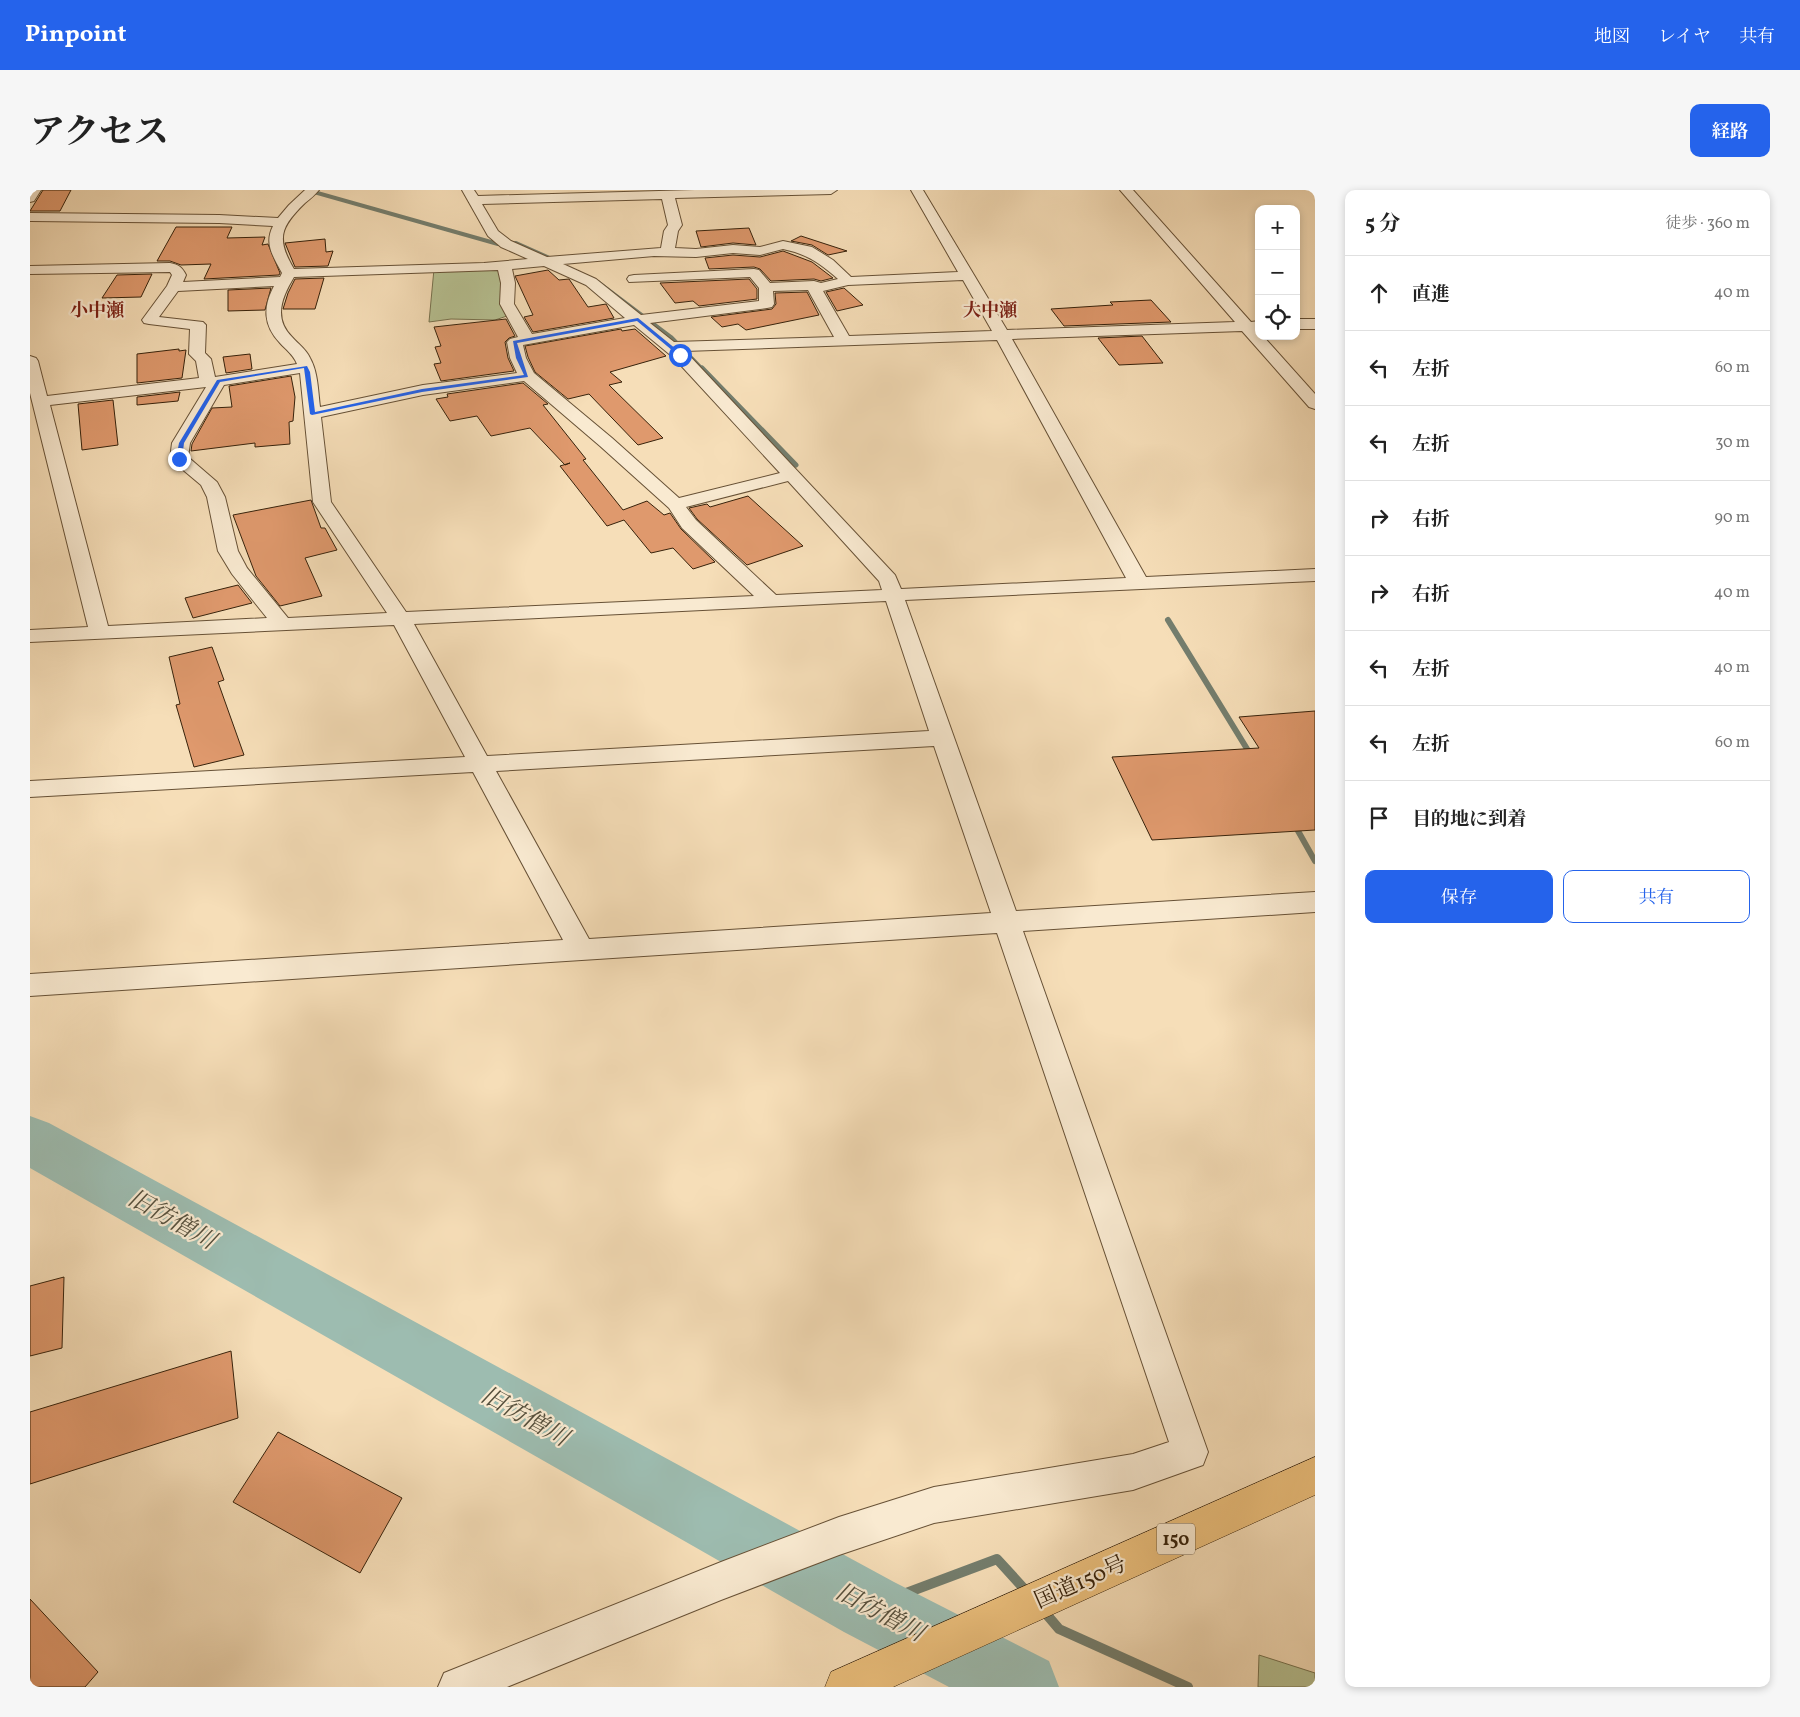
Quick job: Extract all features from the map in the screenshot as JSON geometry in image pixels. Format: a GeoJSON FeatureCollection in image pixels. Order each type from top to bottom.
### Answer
{"type":"FeatureCollection","features":[{"type":"Feature","properties":{"kind":"highway","name":"国道150号"},"geometry":{"type":"LineString","coordinates":[[858,1682],[1315,1476]]}},
{"type":"Feature","properties":{"kind":"street"},"geometry":{"type":"LineString","coordinates":[[30,198],[35,190]]}},
{"type":"Feature","properties":{"kind":"street"},"geometry":{"type":"LineString","coordinates":[[470,195],[668,195],[831,190]]}},
{"type":"Feature","properties":{"kind":"street"},"geometry":{"type":"LineString","coordinates":[[917,190],[1002,335],[1140,583]]}},
{"type":"Feature","properties":{"kind":"street"},"geometry":{"type":"LineString","coordinates":[[1126,190],[1252,326],[1315,404]]}},
{"type":"Feature","properties":{"kind":"street"},"geometry":{"type":"LineString","coordinates":[[306,191],[282,222],[275,238],[276,247],[287,277],[273,305],[272,322],[282,336],[301,355],[308,372],[322,502],[401,619],[581,949]]}},
{"type":"Feature","properties":{"kind":"street"},"geometry":{"type":"LineString","coordinates":[[458,1687],[721,1581],[839,1536],[934,1505],[1133,1472],[1190,1452],[888,579],[672,348],[591,282],[507,244],[493,233],[470,195]]}},
{"type":"Feature","properties":{"kind":"street"},"geometry":{"type":"LineString","coordinates":[[667,252],[671,231],[675,225],[668,195]]}},
{"type":"Feature","properties":{"kind":"street"},"geometry":{"type":"LineString","coordinates":[[30,217],[218,219],[282,222]]}},
{"type":"Feature","properties":{"kind":"street"},"geometry":{"type":"LineString","coordinates":[[174,286],[287,277],[504,265],[618,254],[696,253],[733,249],[760,250],[783,245],[807,250],[828,263],[848,282]]}},
{"type":"Feature","properties":{"kind":"street"},"geometry":{"type":"LineString","coordinates":[[754,273],[760,250]]}},
{"type":"Feature","properties":{"kind":"street"},"geometry":{"type":"LineString","coordinates":[[618,254],[658,317]]}},
{"type":"Feature","properties":{"kind":"street"},"geometry":{"type":"LineString","coordinates":[[504,265],[508,283],[507,304],[528,340]]}},
{"type":"Feature","properties":{"kind":"street"},"geometry":{"type":"LineString","coordinates":[[30,270],[170,267],[176,269],[179,275],[174,286],[149,320],[198,325],[196,354],[203,359],[213,382]]}},
{"type":"Feature","properties":{"kind":"street"},"geometry":{"type":"LineString","coordinates":[[634,279],[754,273]]}},
{"type":"Feature","properties":{"kind":"street"},"geometry":{"type":"LineString","coordinates":[[754,273],[766,286],[766,304],[638,320],[515,342],[518,358],[527,376],[606,442],[675,504],[689,524],[770,600]]}},
{"type":"Feature","properties":{"kind":"street"},"geometry":{"type":"LineString","coordinates":[[766,286],[814,285],[818,288],[848,282],[967,276]]}},
{"type":"Feature","properties":{"kind":"street"},"geometry":{"type":"LineString","coordinates":[[818,288],[815,290],[844,341]]}},
{"type":"Feature","properties":{"kind":"street"},"geometry":{"type":"LineString","coordinates":[[1300,324],[1315,324]]}},
{"type":"Feature","properties":{"kind":"street"},"geometry":{"type":"LineString","coordinates":[[672,348],[1252,326]]}},
{"type":"Feature","properties":{"kind":"street"},"geometry":{"type":"LineString","coordinates":[[30,361],[100,633]]}},
{"type":"Feature","properties":{"kind":"street"},"geometry":{"type":"LineString","coordinates":[[42,402],[213,382],[306,367]]}},
{"type":"Feature","properties":{"kind":"street"},"geometry":{"type":"LineString","coordinates":[[312,414],[422,390],[527,376]]}},
{"type":"Feature","properties":{"kind":"street"},"geometry":{"type":"LineString","coordinates":[[213,382],[181,443],[179,459],[208,482],[216,496],[228,551],[239,570],[282,624]]}},
{"type":"Feature","properties":{"kind":"street"},"geometry":{"type":"LineString","coordinates":[[675,504],[792,475]]}},
{"type":"Feature","properties":{"kind":"street"},"geometry":{"type":"LineString","coordinates":[[30,636],[1315,575]]}},
{"type":"Feature","properties":{"kind":"street"},"geometry":{"type":"LineString","coordinates":[[30,789],[944,738]]}},
{"type":"Feature","properties":{"kind":"street"},"geometry":{"type":"LineString","coordinates":[[30,985],[1315,902]]}},
{"type":"Feature","properties":{"kind":"green space"},"geometry":{"type":"Polygon","coordinates":[[[503,267],[513,314],[495,320],[451,319],[429,322],[434,269],[503,267]]]}},
{"type":"Feature","properties":{"kind":"green space"},"geometry":{"type":"Polygon","coordinates":[[[1259,1655],[1315,1673],[1315,1687],[1258,1687],[1259,1655]]]}},
{"type":"Feature","properties":{"kind":"building"},"geometry":{"type":"Polygon","coordinates":[[[43,190],[71,190],[60,211],[30,211],[43,190]]]}},
{"type":"Feature","properties":{"kind":"building"},"geometry":{"type":"Polygon","coordinates":[[[176,227],[232,227],[227,238],[265,237],[262,245],[268,244],[280,273],[279,275],[204,279],[211,264],[181,265],[170,261],[157,261],[176,227]]]}},
{"type":"Feature","properties":{"kind":"building"},"geometry":{"type":"Polygon","coordinates":[[[749,228],[756,245],[733,243],[701,247],[696,231],[749,228]]]}},
{"type":"Feature","properties":{"kind":"building"},"geometry":{"type":"Polygon","coordinates":[[[801,236],[847,251],[828,255],[812,245],[791,241],[801,236]]]}},
{"type":"Feature","properties":{"kind":"building"},"geometry":{"type":"Polygon","coordinates":[[[325,239],[326,252],[333,251],[328,266],[295,267],[285,243],[325,239]]]}},
{"type":"Feature","properties":{"kind":"building"},"geometry":{"type":"Polygon","coordinates":[[[783,251],[812,262],[833,278],[821,281],[814,279],[771,281],[760,269],[754,267],[709,269],[705,258],[733,255],[760,257],[783,251]]]}},
{"type":"Feature","properties":{"kind":"building"},"geometry":{"type":"Polygon","coordinates":[[[548,270],[559,280],[569,279],[588,307],[606,304],[614,318],[533,332],[524,317],[533,315],[515,276],[548,270]]]}},
{"type":"Feature","properties":{"kind":"building"},"geometry":{"type":"Polygon","coordinates":[[[152,274],[141,297],[102,298],[117,275],[152,274]]]}},
{"type":"Feature","properties":{"kind":"building"},"geometry":{"type":"Polygon","coordinates":[[[324,278],[315,309],[283,309],[295,279],[324,278]]]}},
{"type":"Feature","properties":{"kind":"building"},"geometry":{"type":"Polygon","coordinates":[[[749,279],[757,289],[757,299],[699,306],[693,301],[675,303],[660,283],[749,279]]]}},
{"type":"Feature","properties":{"kind":"building"},"geometry":{"type":"Polygon","coordinates":[[[271,288],[265,310],[228,311],[228,290],[271,288]]]}},
{"type":"Feature","properties":{"kind":"building"},"geometry":{"type":"Polygon","coordinates":[[[844,288],[863,305],[837,311],[826,292],[844,288]]]}},
{"type":"Feature","properties":{"kind":"building"},"geometry":{"type":"Polygon","coordinates":[[[807,292],[819,315],[746,330],[738,324],[722,327],[711,317],[772,309],[776,304],[775,293],[807,292]]]}},
{"type":"Feature","properties":{"kind":"building"},"geometry":{"type":"Polygon","coordinates":[[[1151,300],[1171,322],[1064,326],[1051,309],[1113,305],[1110,302],[1151,300]]]}},
{"type":"Feature","properties":{"kind":"building"},"geometry":{"type":"Polygon","coordinates":[[[506,319],[515,336],[505,342],[508,358],[514,371],[441,381],[434,364],[441,363],[435,347],[441,346],[434,327],[506,319]]]}},
{"type":"Feature","properties":{"kind":"building"},"geometry":{"type":"Polygon","coordinates":[[[621,329],[622,331],[635,329],[666,356],[610,372],[622,382],[609,385],[663,438],[638,445],[589,394],[568,399],[535,372],[525,346],[621,329]]]}},
{"type":"Feature","properties":{"kind":"building"},"geometry":{"type":"Polygon","coordinates":[[[1142,336],[1163,363],[1119,365],[1098,338],[1142,336]]]}},
{"type":"Feature","properties":{"kind":"building"},"geometry":{"type":"Polygon","coordinates":[[[179,349],[179,351],[186,350],[182,378],[137,383],[137,354],[179,349]]]}},
{"type":"Feature","properties":{"kind":"building"},"geometry":{"type":"Polygon","coordinates":[[[250,354],[252,369],[226,373],[223,357],[250,354]]]}},
{"type":"Feature","properties":{"kind":"building"},"geometry":{"type":"Polygon","coordinates":[[[291,376],[295,397],[293,421],[289,422],[290,444],[255,447],[255,443],[191,451],[192,444],[212,408],[232,407],[229,386],[291,376]]]}},
{"type":"Feature","properties":{"kind":"building"},"geometry":{"type":"Polygon","coordinates":[[[523,383],[548,404],[543,405],[586,459],[583,460],[623,510],[647,501],[664,515],[670,513],[681,529],[715,562],[693,569],[673,548],[651,553],[624,520],[607,526],[560,466],[565,465],[530,428],[491,436],[477,416],[450,421],[436,399],[448,397],[447,394],[523,383]]]}},
{"type":"Feature","properties":{"kind":"building"},"geometry":{"type":"Polygon","coordinates":[[[180,392],[178,401],[137,405],[137,397],[180,392]]]}},
{"type":"Feature","properties":{"kind":"building"},"geometry":{"type":"Polygon","coordinates":[[[113,400],[118,445],[82,450],[78,404],[113,400]]]}},
{"type":"Feature","properties":{"kind":"building"},"geometry":{"type":"Polygon","coordinates":[[[748,496],[803,546],[747,565],[697,519],[689,508],[707,504],[710,507],[748,496]]]}},
{"type":"Feature","properties":{"kind":"building"},"geometry":{"type":"Polygon","coordinates":[[[311,500],[321,528],[325,528],[337,550],[305,558],[322,596],[280,606],[256,576],[233,515],[311,500]]]}},
{"type":"Feature","properties":{"kind":"building"},"geometry":{"type":"Polygon","coordinates":[[[238,585],[252,603],[193,618],[185,598],[238,585]]]}},
{"type":"Feature","properties":{"kind":"building"},"geometry":{"type":"Polygon","coordinates":[[[212,647],[224,680],[218,682],[244,755],[194,767],[176,705],[180,704],[169,657],[212,647]]]}},
{"type":"Feature","properties":{"kind":"building"},"geometry":{"type":"Polygon","coordinates":[[[1315,711],[1315,830],[1152,840],[1112,757],[1259,748],[1239,717],[1315,711]]]}},
{"type":"Feature","properties":{"kind":"building"},"geometry":{"type":"Polygon","coordinates":[[[64,1277],[62,1348],[30,1356],[30,1286],[64,1277]]]}},
{"type":"Feature","properties":{"kind":"building"},"geometry":{"type":"Polygon","coordinates":[[[231,1351],[238,1418],[30,1484],[30,1412],[231,1351]]]}},
{"type":"Feature","properties":{"kind":"building"},"geometry":{"type":"Polygon","coordinates":[[[278,1432],[402,1498],[360,1573],[233,1502],[278,1432]]]}},
{"type":"Feature","properties":{"kind":"building"},"geometry":{"type":"Polygon","coordinates":[[[30,1599],[98,1672],[85,1687],[30,1687],[30,1599]]]}},
{"type":"Feature","properties":{"kind":"waterway"},"geometry":{"type":"LineString","coordinates":[[307,190],[498,244],[516,243],[554,260]]}},
{"type":"Feature","properties":{"kind":"waterway"},"geometry":{"type":"LineString","coordinates":[[598,282],[671,337],[703,370]]}},
{"type":"Feature","properties":{"kind":"waterway"},"geometry":{"type":"LineString","coordinates":[[702,368],[796,465]]}},
{"type":"Feature","properties":{"kind":"waterway"},"geometry":{"type":"LineString","coordinates":[[1168,620],[1252,757]]}},
{"type":"Feature","properties":{"kind":"waterway"},"geometry":{"type":"LineString","coordinates":[[1293,822],[1315,861]]}},
{"type":"Feature","properties":{"kind":"waterway","name":"旧彷僧川"},"geometry":{"type":"LineString","coordinates":[[30,1140],[869,1607],[1023,1687]]}},
{"type":"Feature","properties":{"kind":"waterway"},"geometry":{"type":"LineString","coordinates":[[869,1607],[997,1559],[1028,1593]]}},
{"type":"Feature","properties":{"kind":"waterway"},"geometry":{"type":"LineString","coordinates":[[1042,1609],[1059,1629],[1188,1687]]}},
{"type":"Feature","properties":{"kind":"district","name":"小中瀬"},"geometry":{"type":"Point","coordinates":[97,310]}},
{"type":"Feature","properties":{"kind":"district","name":"大中瀬"},"geometry":{"type":"Point","coordinates":[990,310]}},
{"type":"Feature","properties":{"kind":"route"},"geometry":{"type":"LineString","coordinates":[[179,459],[181,443],[218,381],[306,367],[312,414],[422,390],[527,376],[523,372],[518,358],[515,342],[638,320],[680,355]]}}]}
